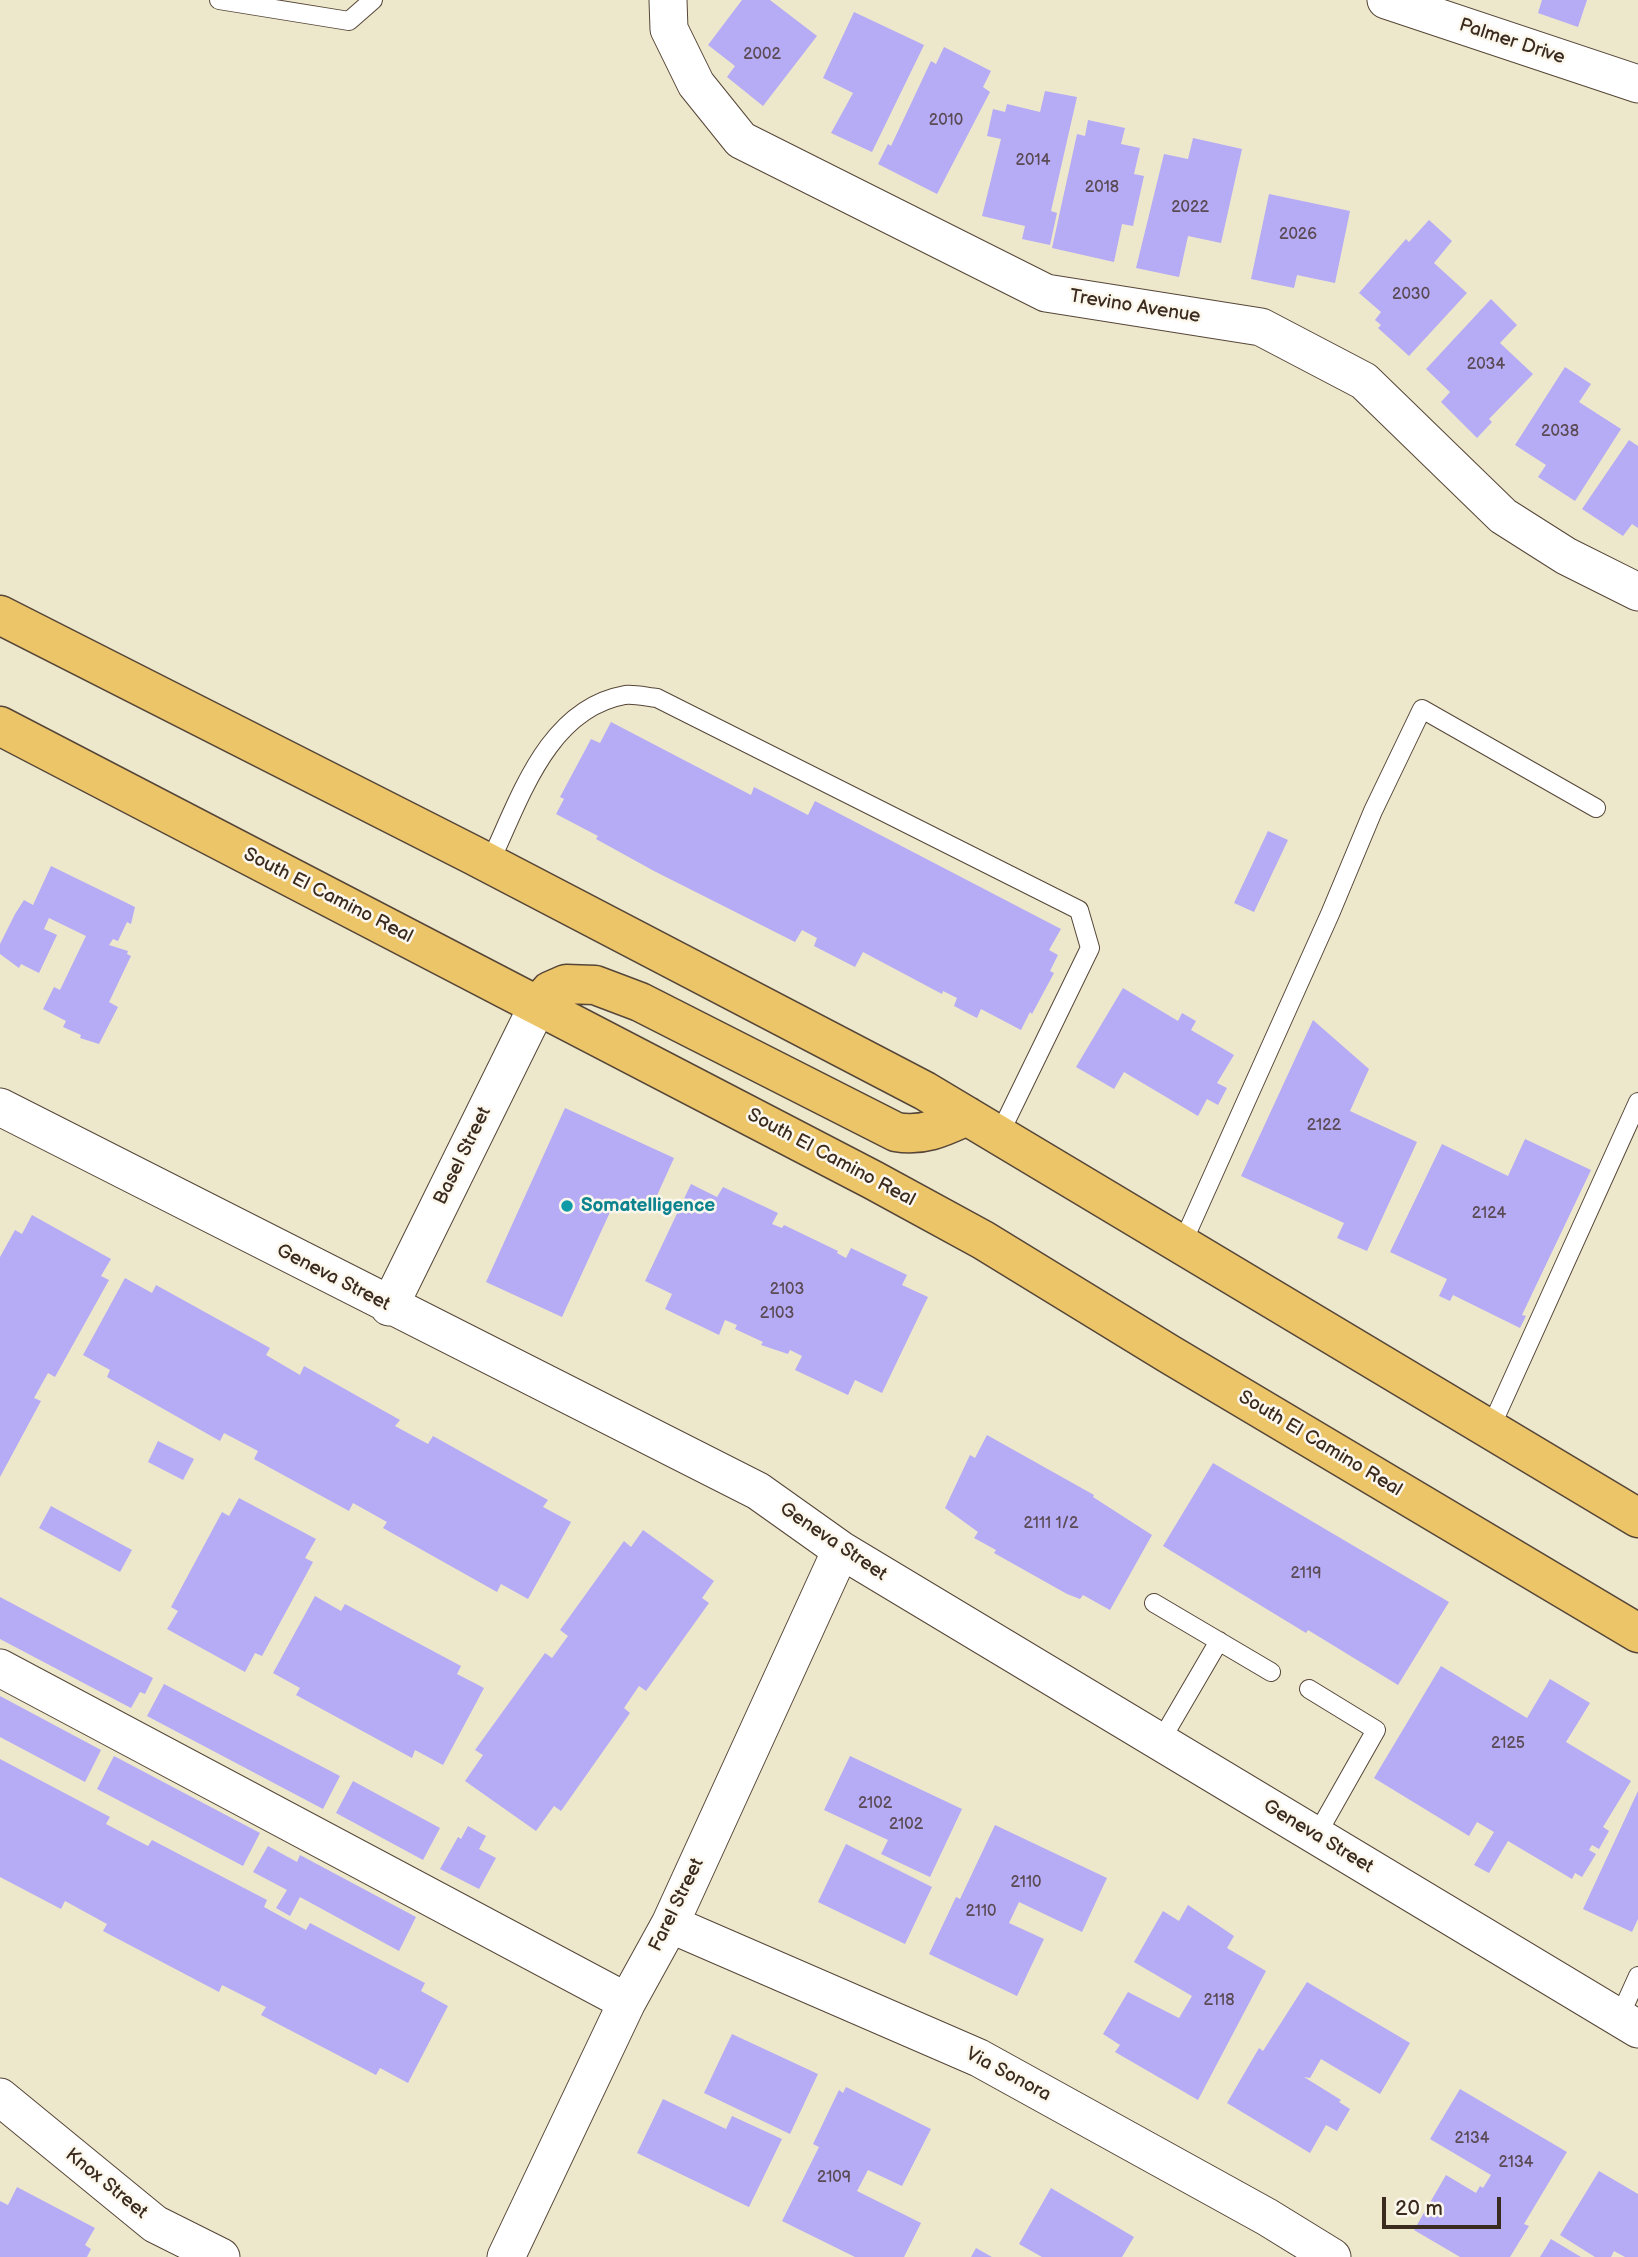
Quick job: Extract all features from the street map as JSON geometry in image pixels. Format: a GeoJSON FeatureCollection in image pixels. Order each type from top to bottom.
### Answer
{"type":"FeatureCollection","features":[{"type":"Feature","properties":{"kind":"main road"},"geometry":{"type":"LineString","coordinates":[[0,615],[790,1018],[983,1125],[1638,1518]]}},
{"type":"Feature","properties":{"kind":"main road","name":"South El Camino Real"},"geometry":{"type":"LineString","coordinates":[[0,726],[983,1240],[1638,1633]]}},
{"type":"Feature","properties":{"kind":"main road"},"geometry":{"type":"LineString","coordinates":[[537,1005],[550,990],[566,984],[595,985],[640,1002],[896,1132],[912,1135],[983,1125]]}},
{"type":"Feature","properties":{"kind":"street","name":"Trevino Avenue"},"geometry":{"type":"LineString","coordinates":[[668,0],[669,29],[696,84],[741,140],[1046,293],[1261,327],[1364,381],[1503,516],[1566,556],[1638,592]]}},
{"type":"Feature","properties":{"kind":"street","name":"Palmer Drive"},"geometry":{"type":"LineString","coordinates":[[1386,0],[1638,84]]}},
{"type":"Feature","properties":{"kind":"street","name":"Basel Street"},"geometry":{"type":"LineString","coordinates":[[389,1307],[537,1005]]}},
{"type":"Feature","properties":{"kind":"street","name":"Geneva Street"},"geometry":{"type":"LineString","coordinates":[[0,1107],[389,1307],[758,1491],[841,1550],[1629,2024]]}},
{"type":"Feature","properties":{"kind":"street","name":"Farel Street"},"geometry":{"type":"LineString","coordinates":[[506,2257],[627,2002],[670,1924],[841,1550]]}},
{"type":"Feature","properties":{"kind":"street"},"geometry":{"type":"LineString","coordinates":[[0,1668],[627,2002]]}},
{"type":"Feature","properties":{"kind":"street","name":"Via Sonora"},"geometry":{"type":"LineString","coordinates":[[670,1924],[979,2058],[1267,2217],[1332,2257]]}},
{"type":"Feature","properties":{"kind":"street","name":"Knox Street"},"geometry":{"type":"LineString","coordinates":[[0,2097],[155,2224],[221,2257]]}},
{"type":"Feature","properties":{"kind":"lane"},"geometry":{"type":"LineString","coordinates":[[219,0],[349,22],[373,0]]}},
{"type":"Feature","properties":{"kind":"lane"},"geometry":{"type":"LineString","coordinates":[[489,864],[542,753],[565,727],[596,706],[626,695],[657,698],[1079,910],[1090,948],[983,1125]]}},
{"type":"Feature","properties":{"kind":"lane"},"geometry":{"type":"LineString","coordinates":[[1182,1244],[1330,914],[1373,811],[1422,709],[1596,808]]}},
{"type":"Feature","properties":{"kind":"lane"},"geometry":{"type":"LineString","coordinates":[[1490,1429],[1638,1102]]}},
{"type":"Feature","properties":{"kind":"lane"},"geometry":{"type":"LineString","coordinates":[[1154,1603],[1271,1672]]}},
{"type":"Feature","properties":{"kind":"lane"},"geometry":{"type":"LineString","coordinates":[[1160,1742],[1219,1641]]}},
{"type":"Feature","properties":{"kind":"lane"},"geometry":{"type":"LineString","coordinates":[[1309,1689],[1376,1730],[1317,1836]]}},
{"type":"Feature","properties":{"kind":"lane"},"geometry":{"type":"LineString","coordinates":[[1629,2024],[1638,1976]]}},
{"type":"Feature","properties":{"kind":"building"},"geometry":{"type":"Polygon","coordinates":[[[742,0],[770,0],[817,36],[763,106],[727,77],[735,66],[708,45],[742,0]]]}},
{"type":"Feature","properties":{"kind":"building"},"geometry":{"type":"Polygon","coordinates":[[[1542,0],[1587,0],[1578,27],[1538,13],[1542,0]]]}},
{"type":"Feature","properties":{"kind":"building"},"geometry":{"type":"Polygon","coordinates":[[[854,12],[924,45],[872,152],[831,133],[853,93],[823,78],[854,12]]]}},
{"type":"Feature","properties":{"kind":"building"},"geometry":{"type":"Polygon","coordinates":[[[944,47],[991,71],[983,87],[990,92],[937,194],[878,164],[888,144],[891,146],[931,61],[936,64],[944,47]]]}},
{"type":"Feature","properties":{"kind":"building"},"geometry":{"type":"Polygon","coordinates":[[[1045,91],[1077,97],[1051,211],[1057,213],[1050,245],[1022,239],[1025,226],[982,216],[1001,139],[987,136],[993,109],[1005,112],[1007,104],[1040,112],[1045,91]]]}},
{"type":"Feature","properties":{"kind":"building"},"geometry":{"type":"Polygon","coordinates":[[[1088,120],[1125,128],[1121,144],[1140,148],[1134,174],[1144,176],[1133,226],[1122,224],[1114,262],[1052,248],[1077,134],[1085,136],[1088,120]]]}},
{"type":"Feature","properties":{"kind":"building"},"geometry":{"type":"Polygon","coordinates":[[[1193,138],[1242,149],[1221,243],[1188,236],[1179,277],[1136,268],[1164,154],[1188,159],[1193,138]]]}},
{"type":"Feature","properties":{"kind":"building"},"geometry":{"type":"Polygon","coordinates":[[[1269,194],[1350,211],[1335,283],[1297,275],[1294,288],[1251,279],[1269,194]]]}},
{"type":"Feature","properties":{"kind":"building"},"geometry":{"type":"Polygon","coordinates":[[[1429,220],[1452,241],[1434,263],[1467,293],[1409,356],[1378,328],[1381,325],[1375,320],[1381,312],[1359,293],[1406,239],[1409,242],[1429,220]]]}},
{"type":"Feature","properties":{"kind":"building"},"geometry":{"type":"Polygon","coordinates":[[[1491,299],[1517,325],[1500,343],[1533,374],[1489,419],[1492,422],[1477,438],[1441,402],[1450,392],[1426,369],[1491,299]]]}},
{"type":"Feature","properties":{"kind":"building"},"geometry":{"type":"Polygon","coordinates":[[[1565,367],[1591,384],[1579,402],[1621,429],[1575,501],[1538,477],[1546,465],[1515,445],[1565,367]]]}},
{"type":"Feature","properties":{"kind":"building"},"geometry":{"type":"Polygon","coordinates":[[[1629,440],[1638,446],[1638,528],[1632,524],[1623,536],[1582,509],[1629,440]]]}},
{"type":"Feature","properties":{"kind":"building"},"geometry":{"type":"Polygon","coordinates":[[[611,722],[751,795],[754,787],[808,815],[815,801],[1061,929],[1049,950],[1058,955],[1050,971],[1054,973],[1021,1030],[981,1009],[977,1018],[954,1006],[957,998],[943,991],[942,994],[863,952],[855,967],[814,946],[817,938],[802,930],[795,942],[654,871],[556,814],[564,799],[560,797],[591,739],[600,743],[611,722]]]}},
{"type":"Feature","properties":{"kind":"building"},"geometry":{"type":"Polygon","coordinates":[[[1268,831],[1288,840],[1254,912],[1234,903],[1268,831]]]}},
{"type":"Feature","properties":{"kind":"building"},"geometry":{"type":"Polygon","coordinates":[[[51,866],[135,907],[131,924],[127,922],[118,941],[113,939],[109,945],[128,951],[127,954],[131,956],[109,1002],[118,1007],[99,1044],[80,1038],[81,1035],[63,1027],[66,1021],[43,1009],[54,987],[60,990],[86,936],[49,918],[44,929],[57,935],[39,973],[21,964],[19,968],[0,954],[0,944],[15,914],[24,900],[33,905],[51,866]]]}},
{"type":"Feature","properties":{"kind":"building"},"geometry":{"type":"Polygon","coordinates":[[[1123,988],[1178,1021],[1182,1013],[1196,1021],[1191,1030],[1234,1055],[1217,1083],[1227,1088],[1218,1105],[1207,1099],[1198,1116],[1124,1072],[1114,1089],[1076,1067],[1123,988]]]}},
{"type":"Feature","properties":{"kind":"building"},"geometry":{"type":"Polygon","coordinates":[[[1313,1020],[1369,1069],[1350,1111],[1417,1142],[1367,1251],[1337,1238],[1344,1223],[1241,1176],[1313,1020]]]}},
{"type":"Feature","properties":{"kind":"building","name":"Somatelligence"},"geometry":{"type":"Polygon","coordinates":[[[565,1108],[674,1158],[649,1213],[616,1199],[562,1317],[486,1282],[565,1108]]]}},
{"type":"Feature","properties":{"kind":"building"},"geometry":{"type":"Polygon","coordinates":[[[1525,1139],[1591,1170],[1522,1315],[1526,1316],[1520,1328],[1453,1295],[1450,1301],[1439,1296],[1447,1279],[1390,1252],[1442,1144],[1508,1176],[1525,1139]]]}},
{"type":"Feature","properties":{"kind":"building"},"geometry":{"type":"Polygon","coordinates":[[[691,1184],[717,1197],[723,1187],[778,1213],[772,1224],[782,1228],[784,1225],[838,1251],[837,1253],[846,1258],[851,1248],[907,1275],[902,1285],[928,1297],[882,1393],[855,1380],[848,1395],[795,1370],[802,1356],[790,1350],[788,1354],[761,1345],[763,1342],[735,1329],[737,1325],[725,1320],[719,1335],[665,1309],[672,1294],[645,1281],[691,1184]]]}},
{"type":"Feature","properties":{"kind":"building"},"geometry":{"type":"Polygon","coordinates":[[[32,1215],[111,1259],[101,1276],[109,1280],[55,1377],[48,1373],[34,1398],[41,1401],[0,1477],[0,1257],[15,1230],[22,1234],[32,1215]]]}},
{"type":"Feature","properties":{"kind":"building"},"geometry":{"type":"Polygon","coordinates":[[[125,1278],[152,1293],[156,1285],[270,1348],[266,1355],[300,1375],[304,1366],[400,1420],[395,1426],[428,1444],[433,1436],[548,1500],[543,1507],[571,1522],[528,1599],[501,1584],[497,1592],[383,1528],[387,1522],[353,1503],[349,1511],[254,1459],[258,1451],[224,1433],[220,1441],[107,1377],[110,1370],[83,1355],[125,1278]]]}},
{"type":"Feature","properties":{"kind":"building"},"geometry":{"type":"Polygon","coordinates":[[[987,1435],[1094,1495],[1093,1497],[1152,1535],[1110,1610],[1083,1595],[1080,1599],[1067,1594],[994,1553],[996,1550],[974,1538],[978,1532],[945,1508],[970,1455],[975,1458],[987,1435]]]}},
{"type":"Feature","properties":{"kind":"building"},"geometry":{"type":"Polygon","coordinates":[[[158,1441],[194,1459],[183,1480],[148,1462],[158,1441]]]}},
{"type":"Feature","properties":{"kind":"building"},"geometry":{"type":"Polygon","coordinates":[[[1213,1463],[1449,1602],[1398,1685],[1163,1546],[1213,1463]]]}},
{"type":"Feature","properties":{"kind":"building"},"geometry":{"type":"Polygon","coordinates":[[[239,1498],[316,1539],[305,1558],[313,1562],[262,1656],[255,1653],[245,1672],[167,1629],[178,1611],[171,1607],[222,1512],[229,1516],[239,1498]]]}},
{"type":"Feature","properties":{"kind":"building"},"geometry":{"type":"Polygon","coordinates":[[[51,1506],[132,1550],[120,1572],[39,1528],[51,1506]]]}},
{"type":"Feature","properties":{"kind":"building"},"geometry":{"type":"Polygon","coordinates":[[[643,1530],[714,1581],[702,1598],[709,1603],[646,1691],[639,1686],[624,1708],[630,1713],[561,1811],[554,1806],[536,1831],[465,1781],[483,1755],[475,1750],[545,1653],[552,1658],[568,1636],[560,1630],[624,1541],[631,1547],[643,1530]]]}},
{"type":"Feature","properties":{"kind":"building"},"geometry":{"type":"Polygon","coordinates":[[[315,1596],[341,1611],[345,1604],[461,1666],[457,1674],[484,1688],[443,1765],[415,1750],[412,1758],[296,1695],[300,1688],[273,1673],[315,1596]]]}},
{"type":"Feature","properties":{"kind":"building"},"geometry":{"type":"Polygon","coordinates":[[[0,1597],[153,1678],[145,1694],[140,1692],[131,1708],[0,1639],[0,1597]]]}},
{"type":"Feature","properties":{"kind":"building"},"geometry":{"type":"Polygon","coordinates":[[[1441,1666],[1527,1718],[1550,1679],[1590,1703],[1566,1742],[1631,1781],[1603,1827],[1609,1831],[1599,1849],[1592,1845],[1589,1850],[1596,1854],[1582,1877],[1575,1873],[1572,1879],[1508,1841],[1489,1873],[1474,1865],[1494,1832],[1477,1822],[1469,1836],[1374,1778],[1441,1666]]]}},
{"type":"Feature","properties":{"kind":"building"},"geometry":{"type":"Polygon","coordinates":[[[164,1684],[340,1776],[323,1809],[147,1716],[164,1684]]]}},
{"type":"Feature","properties":{"kind":"building"},"geometry":{"type":"Polygon","coordinates":[[[0,1696],[101,1750],[85,1782],[0,1737],[0,1696]]]}},
{"type":"Feature","properties":{"kind":"building"},"geometry":{"type":"Polygon","coordinates":[[[114,1756],[260,1833],[243,1866],[97,1789],[114,1756]]]}},
{"type":"Feature","properties":{"kind":"building"},"geometry":{"type":"Polygon","coordinates":[[[850,1756],[962,1809],[930,1877],[881,1854],[888,1840],[824,1810],[850,1756]]]}},
{"type":"Feature","properties":{"kind":"building"},"geometry":{"type":"Polygon","coordinates":[[[0,1759],[110,1817],[106,1824],[148,1846],[152,1840],[267,1900],[264,1907],[306,1930],[310,1923],[425,1983],[421,1991],[448,2006],[408,2083],[380,2068],[376,2075],[261,2015],[266,2007],[222,1985],[219,1992],[103,1931],[107,1924],[65,1901],[61,1909],[0,1877],[0,1759]]]}},
{"type":"Feature","properties":{"kind":"building"},"geometry":{"type":"Polygon","coordinates":[[[353,1781],[440,1828],[423,1860],[336,1813],[353,1781]]]}},
{"type":"Feature","properties":{"kind":"building"},"geometry":{"type":"Polygon","coordinates":[[[1638,1791],[1638,1919],[1632,1932],[1583,1909],[1638,1791]]]}},
{"type":"Feature","properties":{"kind":"building"},"geometry":{"type":"Polygon","coordinates":[[[995,1825],[1107,1878],[1082,1932],[1019,1902],[1009,1923],[1044,1939],[1017,1996],[929,1954],[956,1897],[960,1899],[995,1825]]]}},
{"type":"Feature","properties":{"kind":"building"},"geometry":{"type":"Polygon","coordinates":[[[468,1826],[486,1836],[479,1849],[496,1858],[479,1889],[440,1869],[458,1837],[461,1839],[468,1826]]]}},
{"type":"Feature","properties":{"kind":"building"},"geometry":{"type":"Polygon","coordinates":[[[846,1844],[932,1887],[905,1944],[818,1902],[846,1844]]]}},
{"type":"Feature","properties":{"kind":"building"},"geometry":{"type":"Polygon","coordinates":[[[268,1846],[297,1862],[300,1855],[416,1917],[399,1951],[300,1897],[290,1916],[276,1908],[287,1890],[253,1872],[268,1846]]]}},
{"type":"Feature","properties":{"kind":"building"},"geometry":{"type":"Polygon","coordinates":[[[1188,1905],[1234,1936],[1227,1948],[1266,1971],[1198,2100],[1115,2052],[1120,2045],[1103,2034],[1128,1992],[1179,2018],[1192,1996],[1134,1962],[1163,1911],[1179,1921],[1188,1905]]]}},
{"type":"Feature","properties":{"kind":"building"},"geometry":{"type":"Polygon","coordinates":[[[1307,1982],[1410,2043],[1380,2094],[1321,2059],[1310,2078],[1304,2077],[1341,2100],[1339,2102],[1350,2109],[1337,2131],[1326,2125],[1310,2153],[1227,2103],[1259,2048],[1263,2051],[1307,1982]]]}},
{"type":"Feature","properties":{"kind":"building"},"geometry":{"type":"Polygon","coordinates":[[[732,2034],[818,2074],[790,2134],[704,2093],[732,2034]]]}},
{"type":"Feature","properties":{"kind":"building"},"geometry":{"type":"Polygon","coordinates":[[[846,2087],[931,2129],[902,2186],[868,2170],[857,2191],[921,2223],[904,2257],[855,2257],[782,2221],[819,2147],[813,2144],[839,2090],[843,2093],[846,2087]]]}},
{"type":"Feature","properties":{"kind":"building"},"geometry":{"type":"Polygon","coordinates":[[[1460,2089],[1567,2152],[1524,2224],[1529,2226],[1510,2257],[1460,2257],[1414,2230],[1446,2175],[1476,2193],[1480,2186],[1483,2188],[1491,2175],[1430,2139],[1460,2089]]]}},
{"type":"Feature","properties":{"kind":"building"},"geometry":{"type":"Polygon","coordinates":[[[663,2099],[726,2129],[732,2116],[782,2139],[749,2207],[637,2153],[663,2099]]]}},
{"type":"Feature","properties":{"kind":"building"},"geometry":{"type":"Polygon","coordinates":[[[1599,2171],[1638,2194],[1638,2257],[1625,2257],[1614,2251],[1611,2257],[1595,2257],[1560,2235],[1599,2171]]]}},
{"type":"Feature","properties":{"kind":"building"},"geometry":{"type":"Polygon","coordinates":[[[17,2187],[95,2228],[85,2245],[91,2249],[87,2257],[0,2257],[0,2201],[8,2205],[17,2187]]]}},
{"type":"Feature","properties":{"kind":"building"},"geometry":{"type":"Polygon","coordinates":[[[1051,2188],[1134,2237],[1122,2257],[1042,2257],[1019,2244],[1051,2188]]]}},
{"type":"Feature","properties":{"kind":"building"},"geometry":{"type":"Polygon","coordinates":[[[1551,2239],[1581,2257],[1540,2257],[1551,2239]]]}},
{"type":"Feature","properties":{"kind":"building"},"geometry":{"type":"Polygon","coordinates":[[[976,2248],[992,2257],[971,2257],[976,2248]]]}},
{"type":"Feature","properties":{"kind":"place","name":"Somatelligence"},"geometry":{"type":"Point","coordinates":[567,1206]}}]}
